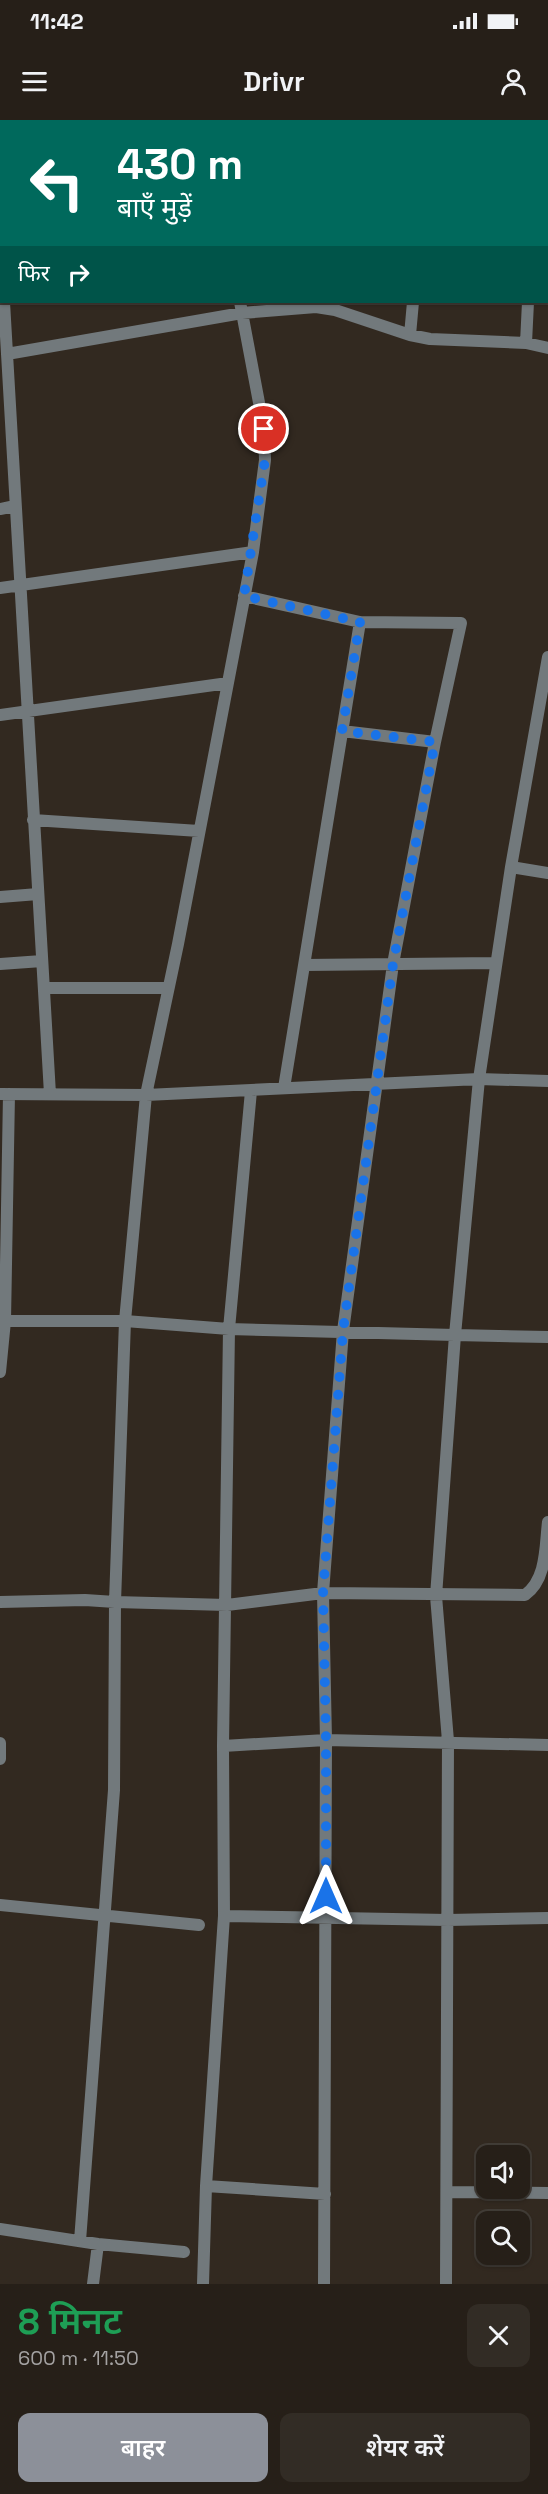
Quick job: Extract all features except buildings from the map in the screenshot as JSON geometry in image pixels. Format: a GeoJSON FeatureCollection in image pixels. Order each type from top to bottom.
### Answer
{"type":"FeatureCollection","features":[{"type":"Feature","properties":{"kind":"street"},"geometry":{"type":"LineString","coordinates":[[4,303],[50,1094]]}},
{"type":"Feature","properties":{"kind":"street"},"geometry":{"type":"LineString","coordinates":[[410,335],[412,303]]}},
{"type":"Feature","properties":{"kind":"street"},"geometry":{"type":"LineString","coordinates":[[526,343],[528,303]]}},
{"type":"Feature","properties":{"kind":"street"},"geometry":{"type":"LineString","coordinates":[[7,354],[241,307],[316,304],[410,335],[430,339],[526,343],[548,348]]}},
{"type":"Feature","properties":{"kind":"street"},"geometry":{"type":"LineString","coordinates":[[80,2241],[114,1790],[115,1602],[125,1321],[146,1095],[253,552],[265,460],[264,429],[241,307]]}},
{"type":"Feature","properties":{"kind":"street"},"geometry":{"type":"LineString","coordinates":[[0,509],[15,506]]}},
{"type":"Feature","properties":{"kind":"street"},"geometry":{"type":"LineString","coordinates":[[0,588],[253,552]]}},
{"type":"Feature","properties":{"kind":"street"},"geometry":{"type":"LineString","coordinates":[[244,596],[360,622],[461,623],[435,742],[393,964],[343,1331],[323,1593],[326,1740],[324,2284]]}},
{"type":"Feature","properties":{"kind":"street"},"geometry":{"type":"LineString","coordinates":[[284,1088],[360,622]]}},
{"type":"Feature","properties":{"kind":"street"},"geometry":{"type":"LineString","coordinates":[[446,2284],[448,1741],[436,1596],[455,1335],[479,1079],[510,867],[546,682],[548,657]]}},
{"type":"Feature","properties":{"kind":"street"},"geometry":{"type":"LineString","coordinates":[[0,715],[228,683]]}},
{"type":"Feature","properties":{"kind":"street"},"geometry":{"type":"LineString","coordinates":[[342,731],[435,742]]}},
{"type":"Feature","properties":{"kind":"street"},"geometry":{"type":"LineString","coordinates":[[33,820],[199,831]]}},
{"type":"Feature","properties":{"kind":"street"},"geometry":{"type":"LineString","coordinates":[[510,867],[548,873]]}},
{"type":"Feature","properties":{"kind":"street"},"geometry":{"type":"LineString","coordinates":[[0,897],[38,894]]}},
{"type":"Feature","properties":{"kind":"street"},"geometry":{"type":"LineString","coordinates":[[0,964],[42,961]]}},
{"type":"Feature","properties":{"kind":"street"},"geometry":{"type":"LineString","coordinates":[[304,965],[496,963]]}},
{"type":"Feature","properties":{"kind":"street"},"geometry":{"type":"LineString","coordinates":[[44,988],[168,988]]}},
{"type":"Feature","properties":{"kind":"street"},"geometry":{"type":"LineString","coordinates":[[0,1372],[5,1094],[146,1095],[479,1079],[548,1081]]}},
{"type":"Feature","properties":{"kind":"street"},"geometry":{"type":"LineString","coordinates":[[203,2284],[206,2186],[224,1916],[229,1329],[251,1091]]}},
{"type":"Feature","properties":{"kind":"street"},"geometry":{"type":"LineString","coordinates":[[2,1321],[125,1321],[229,1329],[548,1337]]}},
{"type":"Feature","properties":{"kind":"street"},"geometry":{"type":"LineString","coordinates":[[0,1602],[85,1600],[227,1605],[323,1593],[436,1596],[525,1595],[535,1588],[542,1573],[548,1522]]}},
{"type":"Feature","properties":{"kind":"street"},"geometry":{"type":"LineString","coordinates":[[224,1746],[326,1740],[548,1745]]}},
{"type":"Feature","properties":{"kind":"street"},"geometry":{"type":"LineString","coordinates":[[0,1743],[0,1759]]}},
{"type":"Feature","properties":{"kind":"street"},"geometry":{"type":"LineString","coordinates":[[0,1905],[199,1925]]}},
{"type":"Feature","properties":{"kind":"street"},"geometry":{"type":"LineString","coordinates":[[224,1916],[448,1920],[548,1918]]}},
{"type":"Feature","properties":{"kind":"street"},"geometry":{"type":"LineString","coordinates":[[206,2186],[325,2194]]}},
{"type":"Feature","properties":{"kind":"street"},"geometry":{"type":"LineString","coordinates":[[447,2192],[548,2193]]}},
{"type":"Feature","properties":{"kind":"street"},"geometry":{"type":"LineString","coordinates":[[0,2229],[98,2244],[183,2252]]}},
{"type":"Feature","properties":{"kind":"street"},"geometry":{"type":"LineString","coordinates":[[93,2284],[98,2244]]}},
{"type":"Feature","properties":{"kind":"route"},"geometry":{"type":"LineString","coordinates":[[264,429],[265,460],[253,552],[244,596],[360,622],[342,731],[435,742],[393,964],[343,1331],[323,1593],[326,1896]]}}]}
